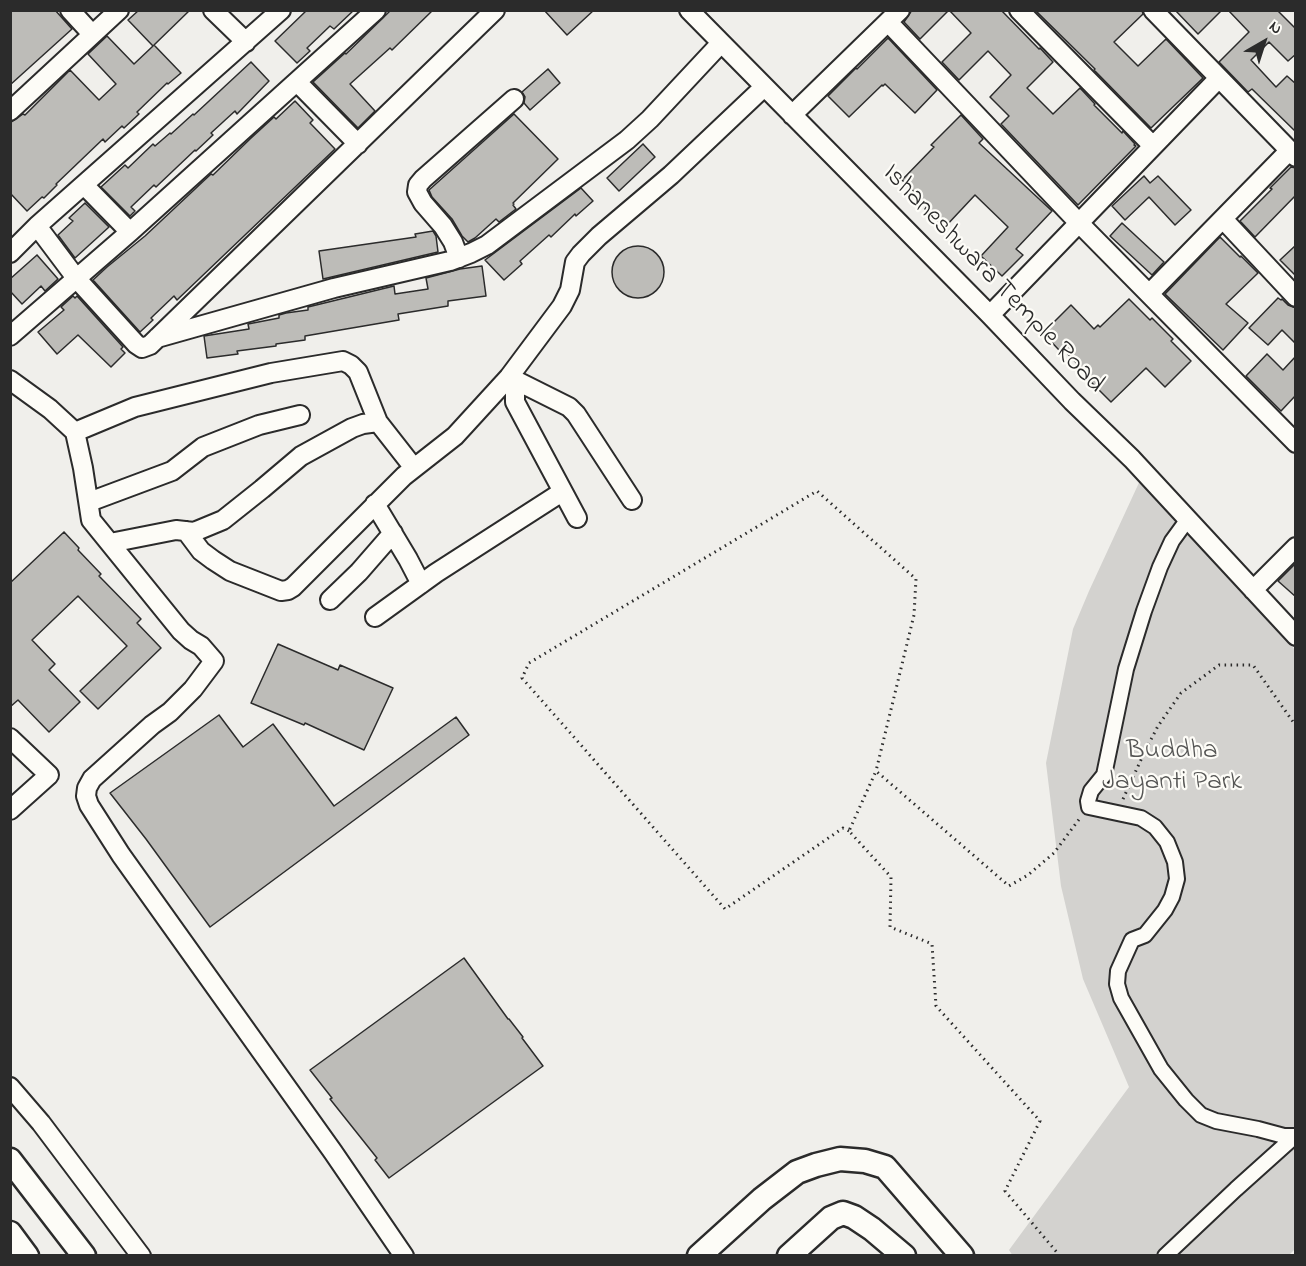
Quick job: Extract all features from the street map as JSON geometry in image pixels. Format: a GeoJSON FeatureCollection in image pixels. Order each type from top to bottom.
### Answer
{"type":"FeatureCollection","features":[{"type":"Feature","properties":{"kind":"street"},"geometry":{"type":"LineString","coordinates":[[70,10],[92,34]]}},
{"type":"Feature","properties":{"kind":"street"},"geometry":{"type":"LineString","coordinates":[[13,104],[119,10]]}},
{"type":"Feature","properties":{"kind":"street"},"geometry":{"type":"LineString","coordinates":[[213,10],[246,42]]}},
{"type":"Feature","properties":{"kind":"street"},"geometry":{"type":"LineString","coordinates":[[10,253],[37,226],[281,10]]}},
{"type":"Feature","properties":{"kind":"street"},"geometry":{"type":"LineString","coordinates":[[10,336],[130,232],[376,10]]}},
{"type":"Feature","properties":{"kind":"street"},"geometry":{"type":"LineString","coordinates":[[37,226],[76,279],[136,345],[142,348],[150,345],[495,10]]}},
{"type":"Feature","properties":{"kind":"street"},"geometry":{"type":"LineString","coordinates":[[1019,10],[1153,146]]}},
{"type":"Feature","properties":{"kind":"street"},"geometry":{"type":"LineString","coordinates":[[1149,294],[1222,219],[1292,154],[1154,10]]}},
{"type":"Feature","properties":{"kind":"street","name":"Ishaneshwara Temple Road"},"geometry":{"type":"LineString","coordinates":[[700,14],[721,43],[1072,401],[1132,459],[1296,636]]}},
{"type":"Feature","properties":{"kind":"street"},"geometry":{"type":"LineString","coordinates":[[792,115],[894,16],[1079,223],[1296,442]]}},
{"type":"Feature","properties":{"kind":"street"},"geometry":{"type":"LineString","coordinates":[[157,338],[334,288],[459,258],[487,245],[627,140],[650,119],[721,43]]}},
{"type":"Feature","properties":{"kind":"street"},"geometry":{"type":"LineString","coordinates":[[990,315],[1219,78]]}},
{"type":"Feature","properties":{"kind":"street"},"geometry":{"type":"LineString","coordinates":[[297,82],[358,144]]}},
{"type":"Feature","properties":{"kind":"street"},"geometry":{"type":"LineString","coordinates":[[186,531],[201,551],[230,571],[281,591],[292,587],[404,476],[455,436],[513,379],[562,306],[570,290],[575,262],[581,254],[764,87]]}},
{"type":"Feature","properties":{"kind":"street"},"geometry":{"type":"LineString","coordinates":[[459,258],[453,242],[423,203],[417,192],[418,185],[514,99]]}},
{"type":"Feature","properties":{"kind":"street"},"geometry":{"type":"LineString","coordinates":[[84,185],[130,232]]}},
{"type":"Feature","properties":{"kind":"street"},"geometry":{"type":"LineString","coordinates":[[1222,219],[1296,297]]}},
{"type":"Feature","properties":{"kind":"street"},"geometry":{"type":"LineString","coordinates":[[75,432],[135,407],[272,373],[343,361],[358,372],[378,422],[414,468]]}},
{"type":"Feature","properties":{"kind":"street"},"geometry":{"type":"LineString","coordinates":[[513,379],[515,402],[577,518]]}},
{"type":"Feature","properties":{"kind":"street"},"geometry":{"type":"LineString","coordinates":[[513,379],[568,407],[576,414],[632,500]]}},
{"type":"Feature","properties":{"kind":"street"},"geometry":{"type":"LineString","coordinates":[[10,380],[50,409],[75,432],[92,520],[181,631],[201,646],[214,661],[193,689],[170,712],[152,725],[92,779],[86,796],[90,805],[120,855],[333,1152],[404,1256]]}},
{"type":"Feature","properties":{"kind":"street"},"geometry":{"type":"LineString","coordinates":[[89,502],[172,471],[203,447],[259,425],[300,415]]}},
{"type":"Feature","properties":{"kind":"street"},"geometry":{"type":"LineString","coordinates":[[110,543],[176,530],[194,532],[223,520],[301,456],[352,428],[378,422]]}},
{"type":"Feature","properties":{"kind":"street"},"geometry":{"type":"LineString","coordinates":[[375,617],[421,584],[562,492]]}},
{"type":"Feature","properties":{"kind":"street"},"geometry":{"type":"LineString","coordinates":[[375,504],[421,584]]}},
{"type":"Feature","properties":{"kind":"street"},"geometry":{"type":"LineString","coordinates":[[1188,519],[1172,541],[1144,611],[1126,669],[1104,775],[1091,791],[1088,801],[1089,807],[1141,818],[1155,827],[1167,842],[1175,862],[1177,879],[1172,897],[1165,910],[1145,935],[1132,940],[1118,971],[1117,984],[1121,998],[1161,1069],[1201,1115],[1216,1121],[1284,1136],[1295,1136]]}},
{"type":"Feature","properties":{"kind":"street"},"geometry":{"type":"LineString","coordinates":[[330,600],[393,533]]}},
{"type":"Feature","properties":{"kind":"street"},"geometry":{"type":"LineString","coordinates":[[1253,590],[1296,547]]}},
{"type":"Feature","properties":{"kind":"street"},"geometry":{"type":"LineString","coordinates":[[10,738],[48,775],[10,810]]}},
{"type":"Feature","properties":{"kind":"street"},"geometry":{"type":"LineString","coordinates":[[10,1087],[41,1123],[141,1256]]}},
{"type":"Feature","properties":{"kind":"street"},"geometry":{"type":"LineString","coordinates":[[1165,1256],[1295,1136]]}},
{"type":"Feature","properties":{"kind":"street"},"geometry":{"type":"LineString","coordinates":[[699,1256],[762,1199],[797,1172],[840,1159],[865,1161],[885,1167],[962,1256]]}},
{"type":"Feature","properties":{"kind":"street"},"geometry":{"type":"LineString","coordinates":[[10,1160],[84,1256]]}},
{"type":"Feature","properties":{"kind":"street"},"geometry":{"type":"LineString","coordinates":[[789,1256],[831,1218],[843,1213],[855,1217],[904,1256]]}},
{"type":"Feature","properties":{"kind":"street"},"geometry":{"type":"LineString","coordinates":[[10,1233],[27,1256]]}},
{"type":"Feature","properties":{"kind":"path"},"geometry":{"type":"LineString","coordinates":[[849,831],[876,771],[914,615],[916,579],[817,491],[529,663],[522,678],[725,909],[843,828],[849,831],[891,877],[890,927],[932,944],[936,1006],[1040,1121],[1005,1191],[1060,1256]]}},
{"type":"Feature","properties":{"kind":"path"},"geometry":{"type":"LineString","coordinates":[[1117,812],[1158,726],[1181,693],[1219,665],[1253,665],[1296,726]]}},
{"type":"Feature","properties":{"kind":"path"},"geometry":{"type":"LineString","coordinates":[[876,771],[1009,886],[1028,875],[1054,853],[1089,807]]}},
{"type":"Feature","properties":{"kind":"green space","name":"Buddha Jayanti Park"},"geometry":{"type":"Polygon","coordinates":[[[1143,474],[1295,650],[1295,1249],[1288,1256],[1013,1256],[1009,1250],[1129,1087],[1083,979],[1061,886],[1046,763],[1073,629],[1143,474]]]}},
{"type":"Feature","properties":{"kind":"building"},"geometry":{"type":"Polygon","coordinates":[[[10,10],[55,10],[72,29],[10,85],[10,10]]]}},
{"type":"Feature","properties":{"kind":"building"},"geometry":{"type":"Polygon","coordinates":[[[139,10],[190,10],[154,45],[181,73],[167,83],[124,128],[122,126],[105,142],[103,139],[44,198],[42,197],[27,211],[10,193],[10,123],[23,114],[25,115],[70,70],[99,100],[116,84],[88,54],[107,36],[134,64],[153,46],[128,20],[139,10]]]}},
{"type":"Feature","properties":{"kind":"building"},"geometry":{"type":"Polygon","coordinates":[[[307,10],[354,10],[334,29],[330,26],[307,48],[310,51],[297,63],[275,41],[307,10]]]}},
{"type":"Feature","properties":{"kind":"building"},"geometry":{"type":"Polygon","coordinates":[[[391,10],[433,10],[392,50],[390,48],[350,84],[375,111],[358,128],[313,82],[346,54],[391,10]]]}},
{"type":"Feature","properties":{"kind":"building"},"geometry":{"type":"Polygon","coordinates":[[[544,10],[594,10],[567,35],[544,10]]]}},
{"type":"Feature","properties":{"kind":"building"},"geometry":{"type":"Polygon","coordinates":[[[912,10],[949,10],[920,39],[904,22],[912,10]]]}},
{"type":"Feature","properties":{"kind":"building"},"geometry":{"type":"Polygon","coordinates":[[[949,10],[1001,10],[1053,62],[1027,88],[1053,114],[1080,88],[1094,105],[1135,144],[1136,146],[1078,205],[1001,124],[1009,116],[990,97],[1011,75],[988,51],[959,80],[942,62],[971,33],[949,10]]]}},
{"type":"Feature","properties":{"kind":"building"},"geometry":{"type":"Polygon","coordinates":[[[1035,10],[1142,10],[1143,14],[1114,42],[1138,66],[1166,39],[1203,78],[1151,128],[1035,10]]]}},
{"type":"Feature","properties":{"kind":"building"},"geometry":{"type":"Polygon","coordinates":[[[1175,10],[1222,10],[1198,34],[1175,10]]]}},
{"type":"Feature","properties":{"kind":"building"},"geometry":{"type":"Polygon","coordinates":[[[1228,10],[1277,10],[1296,29],[1296,54],[1288,61],[1269,42],[1251,60],[1276,87],[1287,76],[1296,84],[1296,132],[1252,89],[1248,92],[1219,62],[1249,32],[1228,10]]]}},
{"type":"Feature","properties":{"kind":"building"},"geometry":{"type":"Polygon","coordinates":[[[888,38],[937,90],[915,113],[885,84],[849,117],[828,96],[888,38]]]}},
{"type":"Feature","properties":{"kind":"building"},"geometry":{"type":"Polygon","coordinates":[[[251,62],[269,81],[237,114],[235,111],[211,133],[213,135],[196,151],[131,207],[135,211],[130,216],[101,187],[125,165],[128,168],[153,144],[155,146],[194,115],[251,62]]]}},
{"type":"Feature","properties":{"kind":"building"},"geometry":{"type":"Polygon","coordinates":[[[548,69],[560,83],[530,110],[524,103],[525,97],[522,92],[548,69]]]}},
{"type":"Feature","properties":{"kind":"building"},"geometry":{"type":"Polygon","coordinates":[[[295,101],[313,120],[310,123],[335,149],[177,300],[174,296],[140,332],[93,280],[145,236],[211,174],[213,175],[274,117],[276,119],[295,101]]]}},
{"type":"Feature","properties":{"kind":"building"},"geometry":{"type":"Polygon","coordinates":[[[514,114],[558,159],[513,203],[516,209],[499,222],[496,219],[468,242],[452,219],[432,197],[429,190],[514,114]]]}},
{"type":"Feature","properties":{"kind":"building"},"geometry":{"type":"Polygon","coordinates":[[[961,115],[983,139],[979,143],[1052,211],[1016,249],[1023,255],[1002,276],[981,256],[1008,227],[975,195],[945,227],[925,209],[928,205],[902,180],[934,147],[931,145],[961,115]]]}},
{"type":"Feature","properties":{"kind":"building"},"geometry":{"type":"Polygon","coordinates":[[[643,144],[655,157],[619,191],[607,178],[643,144]]]}},
{"type":"Feature","properties":{"kind":"building"},"geometry":{"type":"Polygon","coordinates":[[[1291,167],[1296,168],[1296,195],[1255,237],[1240,221],[1291,167]]]}},
{"type":"Feature","properties":{"kind":"building"},"geometry":{"type":"Polygon","coordinates":[[[1144,176],[1150,183],[1158,176],[1191,210],[1175,225],[1149,197],[1125,220],[1112,206],[1144,176]]]}},
{"type":"Feature","properties":{"kind":"building"},"geometry":{"type":"Polygon","coordinates":[[[581,188],[593,201],[576,216],[575,214],[551,237],[549,235],[520,261],[522,264],[504,280],[485,260],[581,188]]]}},
{"type":"Feature","properties":{"kind":"building"},"geometry":{"type":"Polygon","coordinates":[[[85,203],[109,227],[75,258],[58,235],[73,221],[69,218],[85,203]]]}},
{"type":"Feature","properties":{"kind":"building"},"geometry":{"type":"Polygon","coordinates":[[[1122,223],[1164,262],[1152,275],[1110,236],[1122,223]]]}},
{"type":"Feature","properties":{"kind":"building"},"geometry":{"type":"Polygon","coordinates":[[[433,231],[438,252],[323,279],[319,251],[416,237],[415,234],[433,231]]]}},
{"type":"Feature","properties":{"kind":"building"},"geometry":{"type":"Polygon","coordinates":[[[1220,237],[1258,273],[1226,304],[1248,323],[1223,350],[1165,294],[1220,237]]]}},
{"type":"Feature","properties":{"kind":"building"},"geometry":{"type":"Polygon","coordinates":[[[1296,245],[1296,276],[1280,260],[1296,245]]]}},
{"type":"Feature","properties":{"kind":"building"},"geometry":{"type":"Polygon","coordinates":[[[638,246],[648,248],[656,254],[662,262],[664,272],[662,282],[656,290],[648,296],[638,298],[628,296],[620,290],[614,282],[612,272],[614,262],[620,254],[628,248],[638,246]]]}},
{"type":"Feature","properties":{"kind":"building"},"geometry":{"type":"Polygon","coordinates":[[[37,255],[58,279],[45,291],[41,286],[22,304],[10,291],[10,279],[37,255]]]}},
{"type":"Feature","properties":{"kind":"building"},"geometry":{"type":"Polygon","coordinates":[[[482,266],[486,296],[448,301],[448,306],[398,314],[399,320],[305,336],[305,340],[207,358],[204,336],[249,329],[248,324],[279,318],[279,315],[286,313],[308,310],[308,307],[394,286],[395,294],[428,289],[426,278],[482,266]]]}},
{"type":"Feature","properties":{"kind":"building"},"geometry":{"type":"Polygon","coordinates":[[[73,296],[75,298],[77,296],[123,347],[121,349],[125,353],[111,367],[78,335],[57,354],[38,332],[64,310],[61,307],[73,296]]]}},
{"type":"Feature","properties":{"kind":"building"},"geometry":{"type":"Polygon","coordinates":[[[1278,298],[1296,308],[1296,344],[1282,330],[1268,345],[1249,328],[1278,298]]]}},
{"type":"Feature","properties":{"kind":"building"},"geometry":{"type":"Polygon","coordinates":[[[1129,299],[1173,339],[1171,341],[1191,361],[1165,387],[1146,368],[1111,402],[1062,348],[1059,350],[1043,333],[1071,305],[1094,329],[1098,325],[1100,327],[1129,299]]]}},
{"type":"Feature","properties":{"kind":"building"},"geometry":{"type":"Polygon","coordinates":[[[1267,354],[1283,370],[1296,356],[1296,395],[1281,411],[1246,376],[1267,354]]]}},
{"type":"Feature","properties":{"kind":"building"},"geometry":{"type":"Polygon","coordinates":[[[64,532],[101,574],[99,576],[141,619],[137,623],[161,648],[98,709],[80,691],[127,646],[78,596],[32,640],[55,664],[49,670],[80,702],[49,732],[18,700],[10,707],[10,583],[64,532]]]}},
{"type":"Feature","properties":{"kind":"building"},"geometry":{"type":"Polygon","coordinates":[[[1296,563],[1296,597],[1278,581],[1296,563]]]}},
{"type":"Feature","properties":{"kind":"building"},"geometry":{"type":"Polygon","coordinates":[[[278,644],[338,670],[340,665],[393,688],[364,750],[305,723],[304,725],[251,703],[278,644]]]}},
{"type":"Feature","properties":{"kind":"building"},"geometry":{"type":"Polygon","coordinates":[[[219,715],[243,747],[273,724],[334,806],[456,717],[469,735],[210,927],[110,793],[219,715]]]}},
{"type":"Feature","properties":{"kind":"building"},"geometry":{"type":"Polygon","coordinates":[[[464,958],[543,1066],[389,1178],[375,1160],[377,1158],[310,1070],[464,958]]]}}]}
